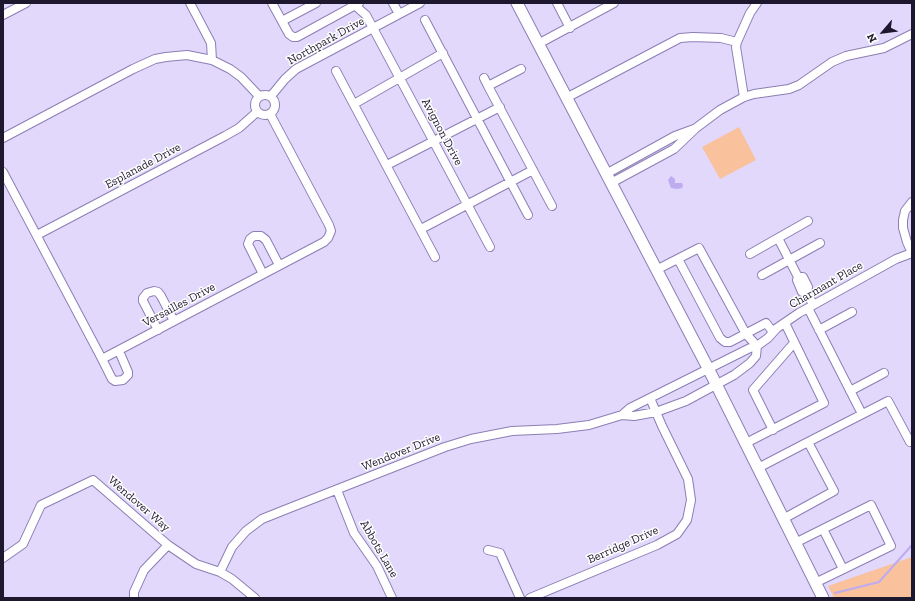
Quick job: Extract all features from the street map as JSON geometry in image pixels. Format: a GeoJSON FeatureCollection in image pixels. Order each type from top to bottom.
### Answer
{"type":"FeatureCollection","features":[{"type":"Feature","properties":{"kind":"main road"},"geometry":{"type":"LineString","coordinates":[[517,3],[708,368],[823,598]]}},
{"type":"Feature","properties":{"kind":"street"},"geometry":{"type":"LineString","coordinates":[[3,15],[26,3]]}},
{"type":"Feature","properties":{"kind":"street"},"geometry":{"type":"LineString","coordinates":[[190,3],[211,43],[212,60]]}},
{"type":"Feature","properties":{"kind":"street"},"geometry":{"type":"LineString","coordinates":[[272,3],[289,34],[293,37],[297,37],[356,4]]}},
{"type":"Feature","properties":{"kind":"street"},"geometry":{"type":"LineString","coordinates":[[282,21],[316,3]]}},
{"type":"Feature","properties":{"kind":"street"},"geometry":{"type":"LineString","coordinates":[[393,3],[399,14]]}},
{"type":"Feature","properties":{"kind":"street","name":"Northpark Drive"},"geometry":{"type":"LineString","coordinates":[[271,96],[285,79],[296,69],[420,3]]}},
{"type":"Feature","properties":{"kind":"street"},"geometry":{"type":"LineString","coordinates":[[557,3],[570,28]]}},
{"type":"Feature","properties":{"kind":"street"},"geometry":{"type":"LineString","coordinates":[[538,44],[570,28],[605,5],[614,3]]}},
{"type":"Feature","properties":{"kind":"street"},"geometry":{"type":"LineString","coordinates":[[744,97],[736,47],[750,13],[757,3]]}},
{"type":"Feature","properties":{"kind":"street","name":"Avignon Drive"},"geometry":{"type":"LineString","coordinates":[[356,4],[366,15],[374,28],[490,247]]}},
{"type":"Feature","properties":{"kind":"street"},"geometry":{"type":"LineString","coordinates":[[425,20],[528,214]]}},
{"type":"Feature","properties":{"kind":"street"},"geometry":{"type":"LineString","coordinates":[[608,179],[674,149],[696,128],[720,110],[744,97],[754,94],[789,89],[799,85],[832,62],[846,56],[888,46],[912,34]]}},
{"type":"Feature","properties":{"kind":"street"},"geometry":{"type":"LineString","coordinates":[[566,98],[680,38],[721,38],[737,42]]}},
{"type":"Feature","properties":{"kind":"street"},"geometry":{"type":"LineString","coordinates":[[354,104],[443,53]]}},
{"type":"Feature","properties":{"kind":"street"},"geometry":{"type":"LineString","coordinates":[[3,138],[133,69],[155,59],[187,55],[212,60],[230,69],[241,77],[259,96]]}},
{"type":"Feature","properties":{"kind":"street"},"geometry":{"type":"LineString","coordinates":[[521,69],[486,82],[552,206]]}},
{"type":"Feature","properties":{"kind":"street"},"geometry":{"type":"LineString","coordinates":[[336,71],[435,257]]}},
{"type":"Feature","properties":{"kind":"street"},"geometry":{"type":"LineString","coordinates":[[265,94],[271,96],[274,100],[275,106],[273,112],[262,115],[257,112],[254,103],[259,96],[265,94]]}},
{"type":"Feature","properties":{"kind":"street"},"geometry":{"type":"LineString","coordinates":[[387,165],[500,107]]}},
{"type":"Feature","properties":{"kind":"street","name":"Esplanade Drive"},"geometry":{"type":"LineString","coordinates":[[37,235],[225,136],[239,128],[257,112]]}},
{"type":"Feature","properties":{"kind":"street","name":"Versailles Drive"},"geometry":{"type":"LineString","coordinates":[[102,359],[324,242],[328,238],[331,231],[329,224],[270,114]]}},
{"type":"Feature","properties":{"kind":"street"},"geometry":{"type":"LineString","coordinates":[[421,229],[533,170]]}},
{"type":"Feature","properties":{"kind":"street"},"geometry":{"type":"LineString","coordinates":[[3,172],[112,379],[115,381],[123,380],[128,375],[119,350]]}},
{"type":"Feature","properties":{"kind":"street","name":"Charmant Place"},"geometry":{"type":"LineString","coordinates":[[708,368],[757,346],[785,323],[811,306],[896,258],[912,252],[903,228],[903,220],[906,211],[912,202]]}},
{"type":"Feature","properties":{"kind":"street"},"geometry":{"type":"LineString","coordinates":[[750,254],[808,222]]}},
{"type":"Feature","properties":{"kind":"street"},"geometry":{"type":"LineString","coordinates":[[263,274],[248,244],[250,238],[254,236],[262,236],[266,240],[279,265]]}},
{"type":"Feature","properties":{"kind":"street"},"geometry":{"type":"LineString","coordinates":[[778,238],[798,277],[797,280],[802,292],[807,292],[819,330],[862,414]]}},
{"type":"Feature","properties":{"kind":"street"},"geometry":{"type":"LineString","coordinates":[[762,275],[820,243]]}},
{"type":"Feature","properties":{"kind":"street"},"geometry":{"type":"LineString","coordinates":[[656,270],[700,248],[746,334],[757,346]]}},
{"type":"Feature","properties":{"kind":"street"},"geometry":{"type":"LineString","coordinates":[[678,259],[720,338],[725,342],[730,342],[766,323],[773,332]]}},
{"type":"Feature","properties":{"kind":"street"},"geometry":{"type":"LineString","coordinates":[[158,330],[143,301],[143,298],[147,293],[154,291],[158,292],[174,321]]}},
{"type":"Feature","properties":{"kind":"street"},"geometry":{"type":"LineString","coordinates":[[819,330],[852,312]]}},
{"type":"Feature","properties":{"kind":"street"},"geometry":{"type":"LineString","coordinates":[[746,443],[824,403],[785,323]]}},
{"type":"Feature","properties":{"kind":"street"},"geometry":{"type":"LineString","coordinates":[[772,430],[753,390],[794,343]]}},
{"type":"Feature","properties":{"kind":"street","name":"Charmant Place"},"geometry":{"type":"LineString","coordinates":[[716,385],[734,375],[750,363],[756,356],[757,346]]}},
{"type":"Feature","properties":{"kind":"street","name":"Wendover Drive"},"geometry":{"type":"LineString","coordinates":[[622,415],[630,408],[708,368]]}},
{"type":"Feature","properties":{"kind":"street"},"geometry":{"type":"LineString","coordinates":[[850,391],[884,373]]}},
{"type":"Feature","properties":{"kind":"street","name":"Wendover Drive"},"geometry":{"type":"LineString","coordinates":[[220,572],[232,547],[246,531],[262,519],[445,447],[471,439],[512,431],[557,429],[589,425],[622,415],[634,416],[656,412],[686,401],[716,385]]}},
{"type":"Feature","properties":{"kind":"street","name":"Berridge Drive"},"geometry":{"type":"LineString","coordinates":[[530,598],[657,545],[676,534],[687,520],[691,500],[688,479],[650,398]]}},
{"type":"Feature","properties":{"kind":"street"},"geometry":{"type":"LineString","coordinates":[[758,468],[888,400],[910,442]]}},
{"type":"Feature","properties":{"kind":"street"},"geometry":{"type":"LineString","coordinates":[[783,519],[834,491],[808,442]]}},
{"type":"Feature","properties":{"kind":"street","name":"Wendover Way"},"geometry":{"type":"LineString","coordinates":[[3,558],[24,544],[41,505],[93,480],[168,544],[196,564],[220,572],[232,579],[255,598]]}},
{"type":"Feature","properties":{"kind":"street","name":"Abbots Lane"},"geometry":{"type":"LineString","coordinates":[[338,490],[354,533],[377,566],[392,598]]}},
{"type":"Feature","properties":{"kind":"street"},"geometry":{"type":"LineString","coordinates":[[795,543],[871,505],[891,546],[815,583]]}},
{"type":"Feature","properties":{"kind":"street"},"geometry":{"type":"LineString","coordinates":[[823,529],[843,569]]}},
{"type":"Feature","properties":{"kind":"street"},"geometry":{"type":"LineString","coordinates":[[134,598],[134,592],[144,570],[168,544]]}},
{"type":"Feature","properties":{"kind":"street"},"geometry":{"type":"LineString","coordinates":[[488,550],[500,553],[520,598]]}},
{"type":"Feature","properties":{"kind":"shaded area"},"geometry":{"type":"Polygon","coordinates":[[[739,127],[756,160],[720,179],[702,147],[739,127]]]}},
{"type":"Feature","properties":{"kind":"shaded area"},"geometry":{"type":"Polygon","coordinates":[[[671,176],[675,179],[675,183],[682,183],[682,188],[671,188],[668,180],[671,176]]]}},
{"type":"Feature","properties":{"kind":"shaded area"},"geometry":{"type":"Polygon","coordinates":[[[912,557],[912,598],[834,598],[828,586],[912,557]]]}},
{"type":"Feature","properties":{"kind":"waterway"},"geometry":{"type":"LineString","coordinates":[[835,593],[879,582],[912,545]]}}]}
